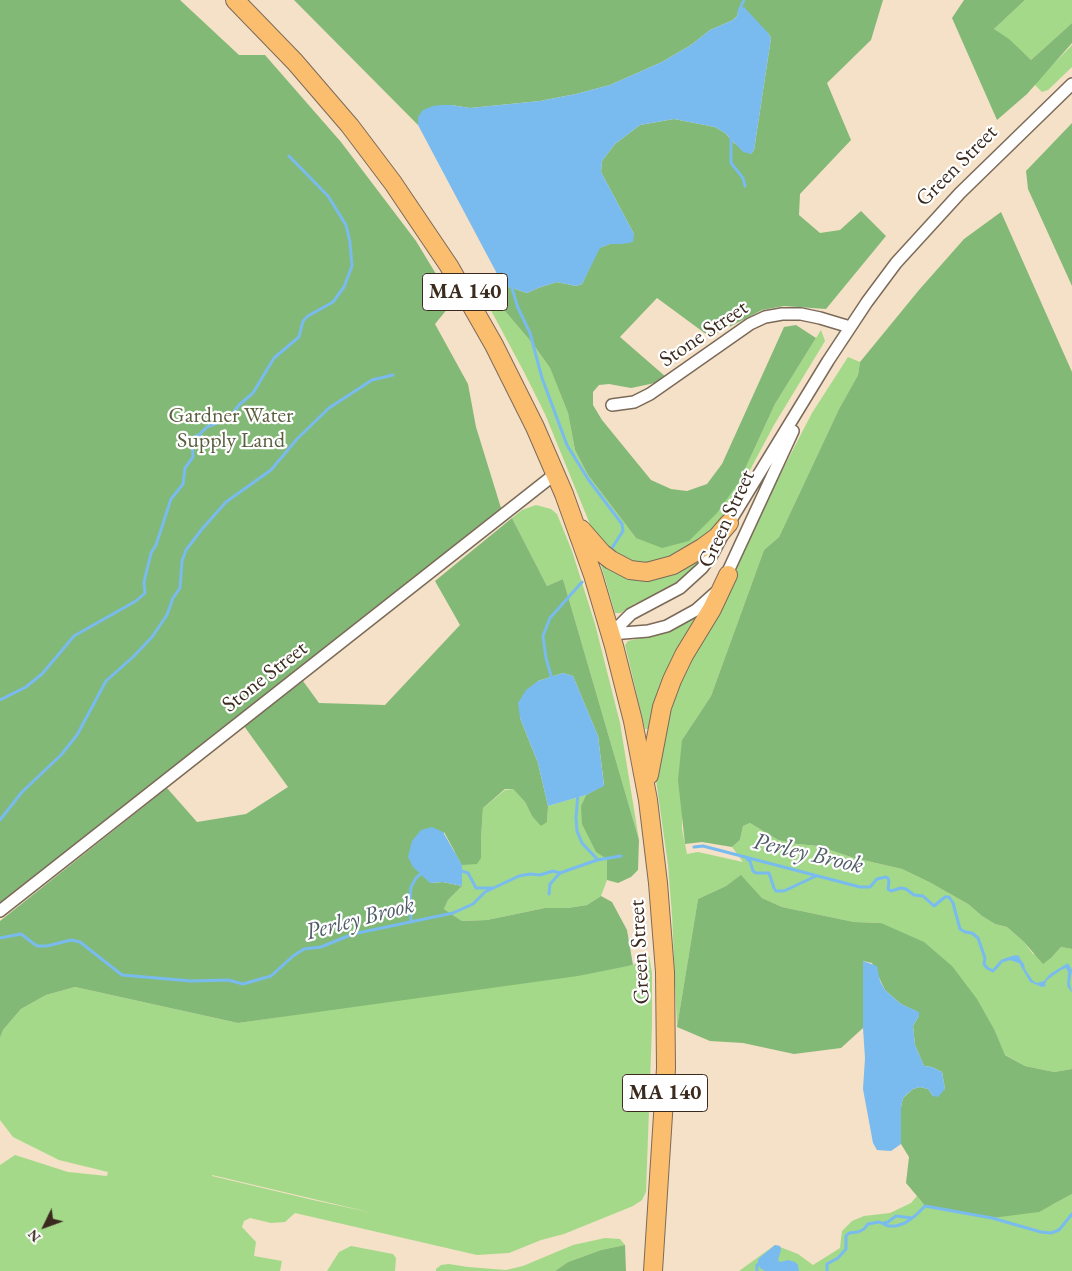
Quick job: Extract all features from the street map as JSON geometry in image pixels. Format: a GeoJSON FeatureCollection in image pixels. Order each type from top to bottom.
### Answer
{"type":"FeatureCollection","features":[{"type":"Feature","properties":{"kind":"highway","name":"MA 140"},"geometry":{"type":"LineString","coordinates":[[235,0],[295,62],[332,104],[372,154],[449,266],[480,319],[522,399],[574,519],[611,634]]}},
{"type":"Feature","properties":{"kind":"highway"},"geometry":{"type":"LineString","coordinates":[[574,519],[598,548],[611,560],[630,570],[640,572],[662,569],[683,559],[710,543],[729,523]]}},
{"type":"Feature","properties":{"kind":"highway"},"geometry":{"type":"LineString","coordinates":[[647,793],[656,733],[668,689],[680,664],[712,609],[728,575]]}},
{"type":"Feature","properties":{"kind":"highway","name":"Green Street"},"geometry":{"type":"LineString","coordinates":[[611,634],[633,721],[647,793],[658,883],[666,1020],[665,1085],[654,1271]]}},
{"type":"Feature","properties":{"kind":"street","name":"Green Street"},"geometry":{"type":"LineString","coordinates":[[611,634],[631,614],[675,592],[691,580],[712,555],[729,523],[828,361],[886,276],[960,193],[1072,84]]}},
{"type":"Feature","properties":{"kind":"street","name":"Stone Street"},"geometry":{"type":"LineString","coordinates":[[612,405],[634,402],[650,394],[750,324],[765,317],[782,314],[801,314],[850,327]]}},
{"type":"Feature","properties":{"kind":"street","name":"Green Street"},"geometry":{"type":"LineString","coordinates":[[611,634],[659,628],[682,619],[711,597],[728,575],[800,414],[828,361]]}},
{"type":"Feature","properties":{"kind":"street","name":"Stone Street"},"geometry":{"type":"LineString","coordinates":[[0,912],[555,474]]}},
{"type":"Feature","properties":{"kind":"green space","name":"Gardner Water Supply Land"},"geometry":{"type":"Polygon","coordinates":[[[0,0],[180,0],[239,55],[265,55],[341,142],[416,241],[453,302],[435,324],[468,384],[476,427],[501,508],[0,907],[0,0]]]}},
{"type":"Feature","properties":{"kind":"green space"},"geometry":{"type":"Polygon","coordinates":[[[294,0],[883,0],[871,40],[827,83],[851,140],[800,194],[799,215],[820,233],[840,230],[861,211],[886,236],[826,309],[784,306],[762,310],[710,337],[657,298],[620,337],[666,377],[655,383],[631,388],[609,384],[599,385],[593,392],[593,405],[602,420],[651,480],[671,489],[687,491],[707,484],[722,464],[784,327],[796,325],[816,338],[775,404],[739,482],[717,513],[689,541],[662,548],[636,538],[588,475],[575,450],[568,413],[550,368],[533,344],[493,297],[503,285],[527,293],[557,282],[576,286],[582,284],[599,248],[610,244],[623,244],[634,234],[601,172],[602,161],[615,144],[640,125],[674,119],[715,127],[751,154],[754,150],[771,38],[768,33],[738,12],[733,20],[710,30],[691,45],[662,62],[610,85],[540,101],[470,108],[451,105],[418,117],[418,125],[294,0]]]}},
{"type":"Feature","properties":{"kind":"green space"},"geometry":{"type":"Polygon","coordinates":[[[964,0],[1025,0],[994,29],[1009,39],[1031,60],[1072,23],[1072,43],[1027,94],[997,120],[952,18],[964,0]]]}},
{"type":"Feature","properties":{"kind":"green space"},"geometry":{"type":"Polygon","coordinates":[[[1025,0],[1072,0],[1072,23],[1031,60],[994,29],[1025,0]]]}},
{"type":"Feature","properties":{"kind":"green space"},"geometry":{"type":"Polygon","coordinates":[[[1072,45],[1072,67],[1048,90],[1042,92],[1034,84],[1072,45]]]}},
{"type":"Feature","properties":{"kind":"green space"},"geometry":{"type":"Polygon","coordinates":[[[1072,123],[1072,286],[1028,189],[1026,171],[1072,123]]]}},
{"type":"Feature","properties":{"kind":"green space"},"geometry":{"type":"Polygon","coordinates":[[[1001,212],[1072,372],[1072,949],[1061,947],[1043,964],[1024,942],[1007,927],[995,924],[968,904],[902,869],[854,858],[818,846],[778,840],[750,823],[743,826],[740,840],[732,847],[702,842],[685,844],[678,780],[682,740],[711,696],[764,550],[779,537],[839,409],[858,375],[860,362],[964,239],[1001,212]]]}},
{"type":"Feature","properties":{"kind":"green space"},"geometry":{"type":"Polygon","coordinates":[[[493,297],[533,344],[550,368],[568,413],[575,450],[588,475],[636,538],[739,482],[775,404],[821,330],[825,341],[774,425],[732,504],[711,532],[694,545],[672,557],[657,562],[638,563],[622,560],[596,539],[545,414],[486,301],[493,297]]]}},
{"type":"Feature","properties":{"kind":"green space"},"geometry":{"type":"Polygon","coordinates":[[[848,357],[860,362],[858,375],[839,409],[779,537],[764,550],[711,696],[682,740],[682,829],[687,854],[698,852],[743,862],[732,847],[740,840],[743,826],[750,823],[778,840],[818,846],[854,858],[902,869],[968,904],[995,924],[1007,927],[1024,942],[1033,954],[1052,957],[1061,947],[1072,949],[1072,1069],[1054,1072],[1025,1066],[1004,1054],[995,1031],[881,923],[854,922],[782,907],[762,898],[741,876],[726,886],[698,899],[677,1027],[668,865],[656,780],[656,763],[672,688],[726,595],[754,527],[812,413],[848,357]]]}},
{"type":"Feature","properties":{"kind":"green space"},"geometry":{"type":"Polygon","coordinates":[[[536,505],[551,509],[557,514],[572,551],[595,624],[620,723],[639,840],[563,579],[547,586],[512,518],[522,510],[536,505]]]}},
{"type":"Feature","properties":{"kind":"green space"},"geometry":{"type":"Polygon","coordinates":[[[512,518],[547,586],[563,579],[639,840],[638,870],[631,877],[618,883],[607,880],[607,859],[596,852],[582,824],[581,806],[586,795],[604,785],[598,736],[573,676],[563,673],[538,681],[520,718],[538,763],[548,806],[547,822],[541,826],[532,816],[525,802],[513,789],[505,789],[483,808],[481,858],[477,864],[462,865],[444,832],[430,883],[443,882],[462,886],[448,900],[444,909],[462,921],[487,920],[545,908],[568,908],[587,905],[601,896],[612,902],[627,930],[633,965],[578,976],[238,1023],[75,987],[46,995],[21,1009],[3,1030],[0,1038],[0,921],[167,788],[197,822],[246,814],[288,787],[244,726],[303,681],[319,703],[385,705],[460,625],[435,581],[512,518]]]}},
{"type":"Feature","properties":{"kind":"green space"},"geometry":{"type":"Polygon","coordinates":[[[701,556],[704,559],[680,582],[658,595],[634,604],[621,613],[615,613],[601,565],[604,562],[613,569],[701,556]]]}},
{"type":"Feature","properties":{"kind":"green space"},"geometry":{"type":"Polygon","coordinates":[[[698,615],[700,617],[655,702],[648,729],[645,729],[625,645],[628,641],[659,634],[679,626],[698,615]]]}},
{"type":"Feature","properties":{"kind":"green space"},"geometry":{"type":"Polygon","coordinates":[[[513,789],[525,802],[532,816],[547,822],[548,806],[586,795],[581,807],[607,859],[607,880],[601,896],[587,905],[568,908],[545,908],[487,920],[462,921],[444,909],[448,900],[462,886],[412,841],[481,858],[483,808],[505,790],[513,789]]]}},
{"type":"Feature","properties":{"kind":"green space"},"geometry":{"type":"Polygon","coordinates":[[[741,875],[762,898],[782,907],[854,922],[881,923],[924,942],[952,966],[977,999],[995,1031],[1005,1055],[1025,1066],[1054,1072],[1072,1069],[1072,1194],[1039,1212],[992,1218],[925,1206],[906,1183],[909,1157],[901,1144],[901,1107],[903,1098],[913,1089],[920,1087],[928,1089],[933,1096],[945,1089],[942,1072],[932,1067],[924,1066],[915,1045],[913,1026],[919,1016],[916,1011],[901,1004],[885,990],[872,963],[863,961],[863,1028],[841,1048],[794,1054],[743,1043],[710,1041],[677,1027],[698,899],[726,886],[741,875]]]}},
{"type":"Feature","properties":{"kind":"green space"},"geometry":{"type":"Polygon","coordinates":[[[649,956],[652,973],[652,1026],[646,1192],[642,1200],[633,1206],[564,1234],[541,1240],[509,1253],[477,1255],[295,1213],[285,1222],[271,1223],[250,1218],[244,1221],[242,1227],[256,1242],[254,1256],[282,1261],[280,1271],[0,1271],[0,1165],[15,1155],[68,1172],[107,1176],[108,1172],[59,1160],[13,1137],[0,1120],[0,1038],[3,1030],[21,1009],[46,995],[75,987],[238,1023],[633,965],[649,956]],[[212,1175],[313,1200],[373,1213],[212,1175]]]}},
{"type":"Feature","properties":{"kind":"green space"},"geometry":{"type":"Polygon","coordinates":[[[1072,1194],[1072,1271],[739,1271],[775,1245],[798,1254],[813,1265],[840,1248],[842,1231],[852,1221],[864,1216],[890,1213],[911,1203],[917,1196],[925,1206],[992,1218],[1052,1205],[1072,1194]]]}},
{"type":"Feature","properties":{"kind":"green space"},"geometry":{"type":"Polygon","coordinates":[[[605,1238],[620,1239],[625,1245],[601,1250],[568,1262],[555,1271],[436,1271],[441,1265],[449,1264],[506,1270],[523,1266],[573,1245],[605,1238]]]}},
{"type":"Feature","properties":{"kind":"green space"},"geometry":{"type":"Polygon","coordinates":[[[625,1245],[626,1271],[555,1271],[568,1262],[601,1250],[625,1245]]]}},
{"type":"Feature","properties":{"kind":"green space"},"geometry":{"type":"Polygon","coordinates":[[[351,1246],[393,1254],[396,1258],[395,1271],[327,1271],[339,1252],[351,1246]]]}},
{"type":"Feature","properties":{"kind":"water"},"geometry":{"type":"Polygon","coordinates":[[[744,7],[771,38],[754,150],[751,154],[743,152],[725,133],[715,127],[674,119],[640,125],[615,144],[602,161],[601,172],[634,234],[633,242],[610,244],[600,248],[582,284],[576,286],[557,282],[527,293],[503,285],[418,125],[418,117],[423,110],[440,105],[470,108],[540,101],[610,85],[662,62],[691,45],[710,30],[733,20],[737,16],[739,8],[744,7]]]}},
{"type":"Feature","properties":{"kind":"water"},"geometry":{"type":"Polygon","coordinates":[[[563,673],[573,676],[598,736],[604,786],[586,795],[548,806],[538,763],[520,718],[518,703],[526,690],[538,681],[563,673]]]}},
{"type":"Feature","properties":{"kind":"water"},"geometry":{"type":"Polygon","coordinates":[[[432,827],[443,832],[462,865],[462,886],[443,882],[430,883],[413,867],[408,857],[412,841],[421,830],[432,827]]]}},
{"type":"Feature","properties":{"kind":"water"},"geometry":{"type":"Polygon","coordinates":[[[1014,957],[1021,960],[1033,981],[1037,983],[1044,981],[1050,974],[1068,963],[1072,970],[1070,983],[1072,993],[1067,986],[1068,972],[1066,968],[1047,980],[1046,986],[1042,987],[1030,982],[1019,963],[1009,960],[1014,957]]]}},
{"type":"Feature","properties":{"kind":"water"},"geometry":{"type":"Polygon","coordinates":[[[863,961],[877,966],[880,981],[885,990],[901,1004],[919,1012],[919,1016],[913,1026],[915,1045],[924,1066],[932,1067],[942,1072],[945,1089],[938,1097],[933,1096],[928,1089],[920,1087],[913,1089],[903,1098],[901,1107],[901,1144],[891,1151],[877,1150],[873,1143],[863,1089],[865,1058],[863,961]]]}},
{"type":"Feature","properties":{"kind":"water"},"geometry":{"type":"Polygon","coordinates":[[[775,1245],[780,1246],[781,1250],[778,1260],[780,1262],[788,1260],[795,1262],[798,1265],[799,1271],[765,1271],[760,1268],[758,1259],[775,1245]]]}},
{"type":"Feature","properties":{"kind":"waterway"},"geometry":{"type":"LineString","coordinates":[[739,11],[744,0]]}},
{"type":"Feature","properties":{"kind":"waterway"},"geometry":{"type":"LineString","coordinates":[[731,138],[731,163],[743,178],[745,186]]}},
{"type":"Feature","properties":{"kind":"waterway"},"geometry":{"type":"LineString","coordinates":[[0,700],[26,687],[42,674],[74,636],[136,601],[145,593],[144,582],[151,553],[156,545],[171,499],[183,484],[185,468],[193,457],[192,440],[207,427],[229,418],[239,405],[253,393],[274,358],[299,337],[303,321],[308,316],[333,302],[344,287],[352,266],[346,225],[328,196],[289,156]]}},
{"type":"Feature","properties":{"kind":"waterway"},"geometry":{"type":"LineString","coordinates":[[511,285],[518,308],[530,333],[542,378],[567,445],[588,479],[622,524],[623,531],[612,548]]}},
{"type":"Feature","properties":{"kind":"waterway"},"geometry":{"type":"LineString","coordinates":[[0,820],[22,792],[61,755],[77,735],[106,681],[152,637],[167,615],[173,598],[180,588],[182,561],[186,550],[202,529],[226,502],[271,470],[297,439],[329,408],[372,380],[393,375]]}},
{"type":"Feature","properties":{"kind":"waterway"},"geometry":{"type":"LineString","coordinates":[[552,679],[546,658],[543,636],[550,618],[582,582]]}},
{"type":"Feature","properties":{"kind":"waterway"},"geometry":{"type":"LineString","coordinates":[[578,793],[577,831],[582,843],[598,860]]}},
{"type":"Feature","properties":{"kind":"waterway","name":"Perley Brook"},"geometry":{"type":"LineString","coordinates":[[694,847],[703,846],[860,887],[870,887],[877,879],[886,877],[889,882],[888,889],[891,891],[901,888],[906,889],[914,895],[923,896],[934,906],[945,897],[949,897],[953,903],[960,929],[972,933],[978,938],[985,958],[984,964],[987,968],[993,971],[1002,961],[1014,957],[1018,957],[1019,960]]}},
{"type":"Feature","properties":{"kind":"waterway","name":"Perley Brook"},"geometry":{"type":"LineString","coordinates":[[0,938],[21,934],[37,946],[47,946],[71,940],[80,942],[122,975],[191,981],[228,980],[243,984],[271,976],[293,956],[304,949],[321,947],[353,934],[453,913],[473,904],[485,892],[519,876],[540,875],[553,871],[560,873],[597,860],[621,856]]}},
{"type":"Feature","properties":{"kind":"waterway"},"geometry":{"type":"LineString","coordinates":[[747,859],[756,873],[769,873],[776,891],[784,891],[816,876]]}},
{"type":"Feature","properties":{"kind":"waterway"},"geometry":{"type":"LineString","coordinates":[[458,870],[468,873],[476,888],[492,888]]}},
{"type":"Feature","properties":{"kind":"waterway"},"geometry":{"type":"LineString","coordinates":[[411,922],[411,887],[416,878],[423,872]]}},
{"type":"Feature","properties":{"kind":"waterway"},"geometry":{"type":"LineString","coordinates":[[549,894],[550,884],[560,873]]}},
{"type":"Feature","properties":{"kind":"waterway"},"geometry":{"type":"LineString","coordinates":[[827,1271],[827,1264],[838,1258],[846,1249],[846,1236],[849,1233],[858,1232],[868,1224],[879,1222],[888,1226],[905,1223],[925,1206],[992,1218],[1051,1233],[1059,1230],[1072,1214]]}},
{"type":"Feature","properties":{"kind":"waterway"},"geometry":{"type":"LineString","coordinates":[[884,1223],[896,1216],[912,1218]]}},
{"type":"Feature","properties":{"kind":"waterway"},"geometry":{"type":"LineString","coordinates":[[757,1271],[757,1265],[760,1264]]}}]}
